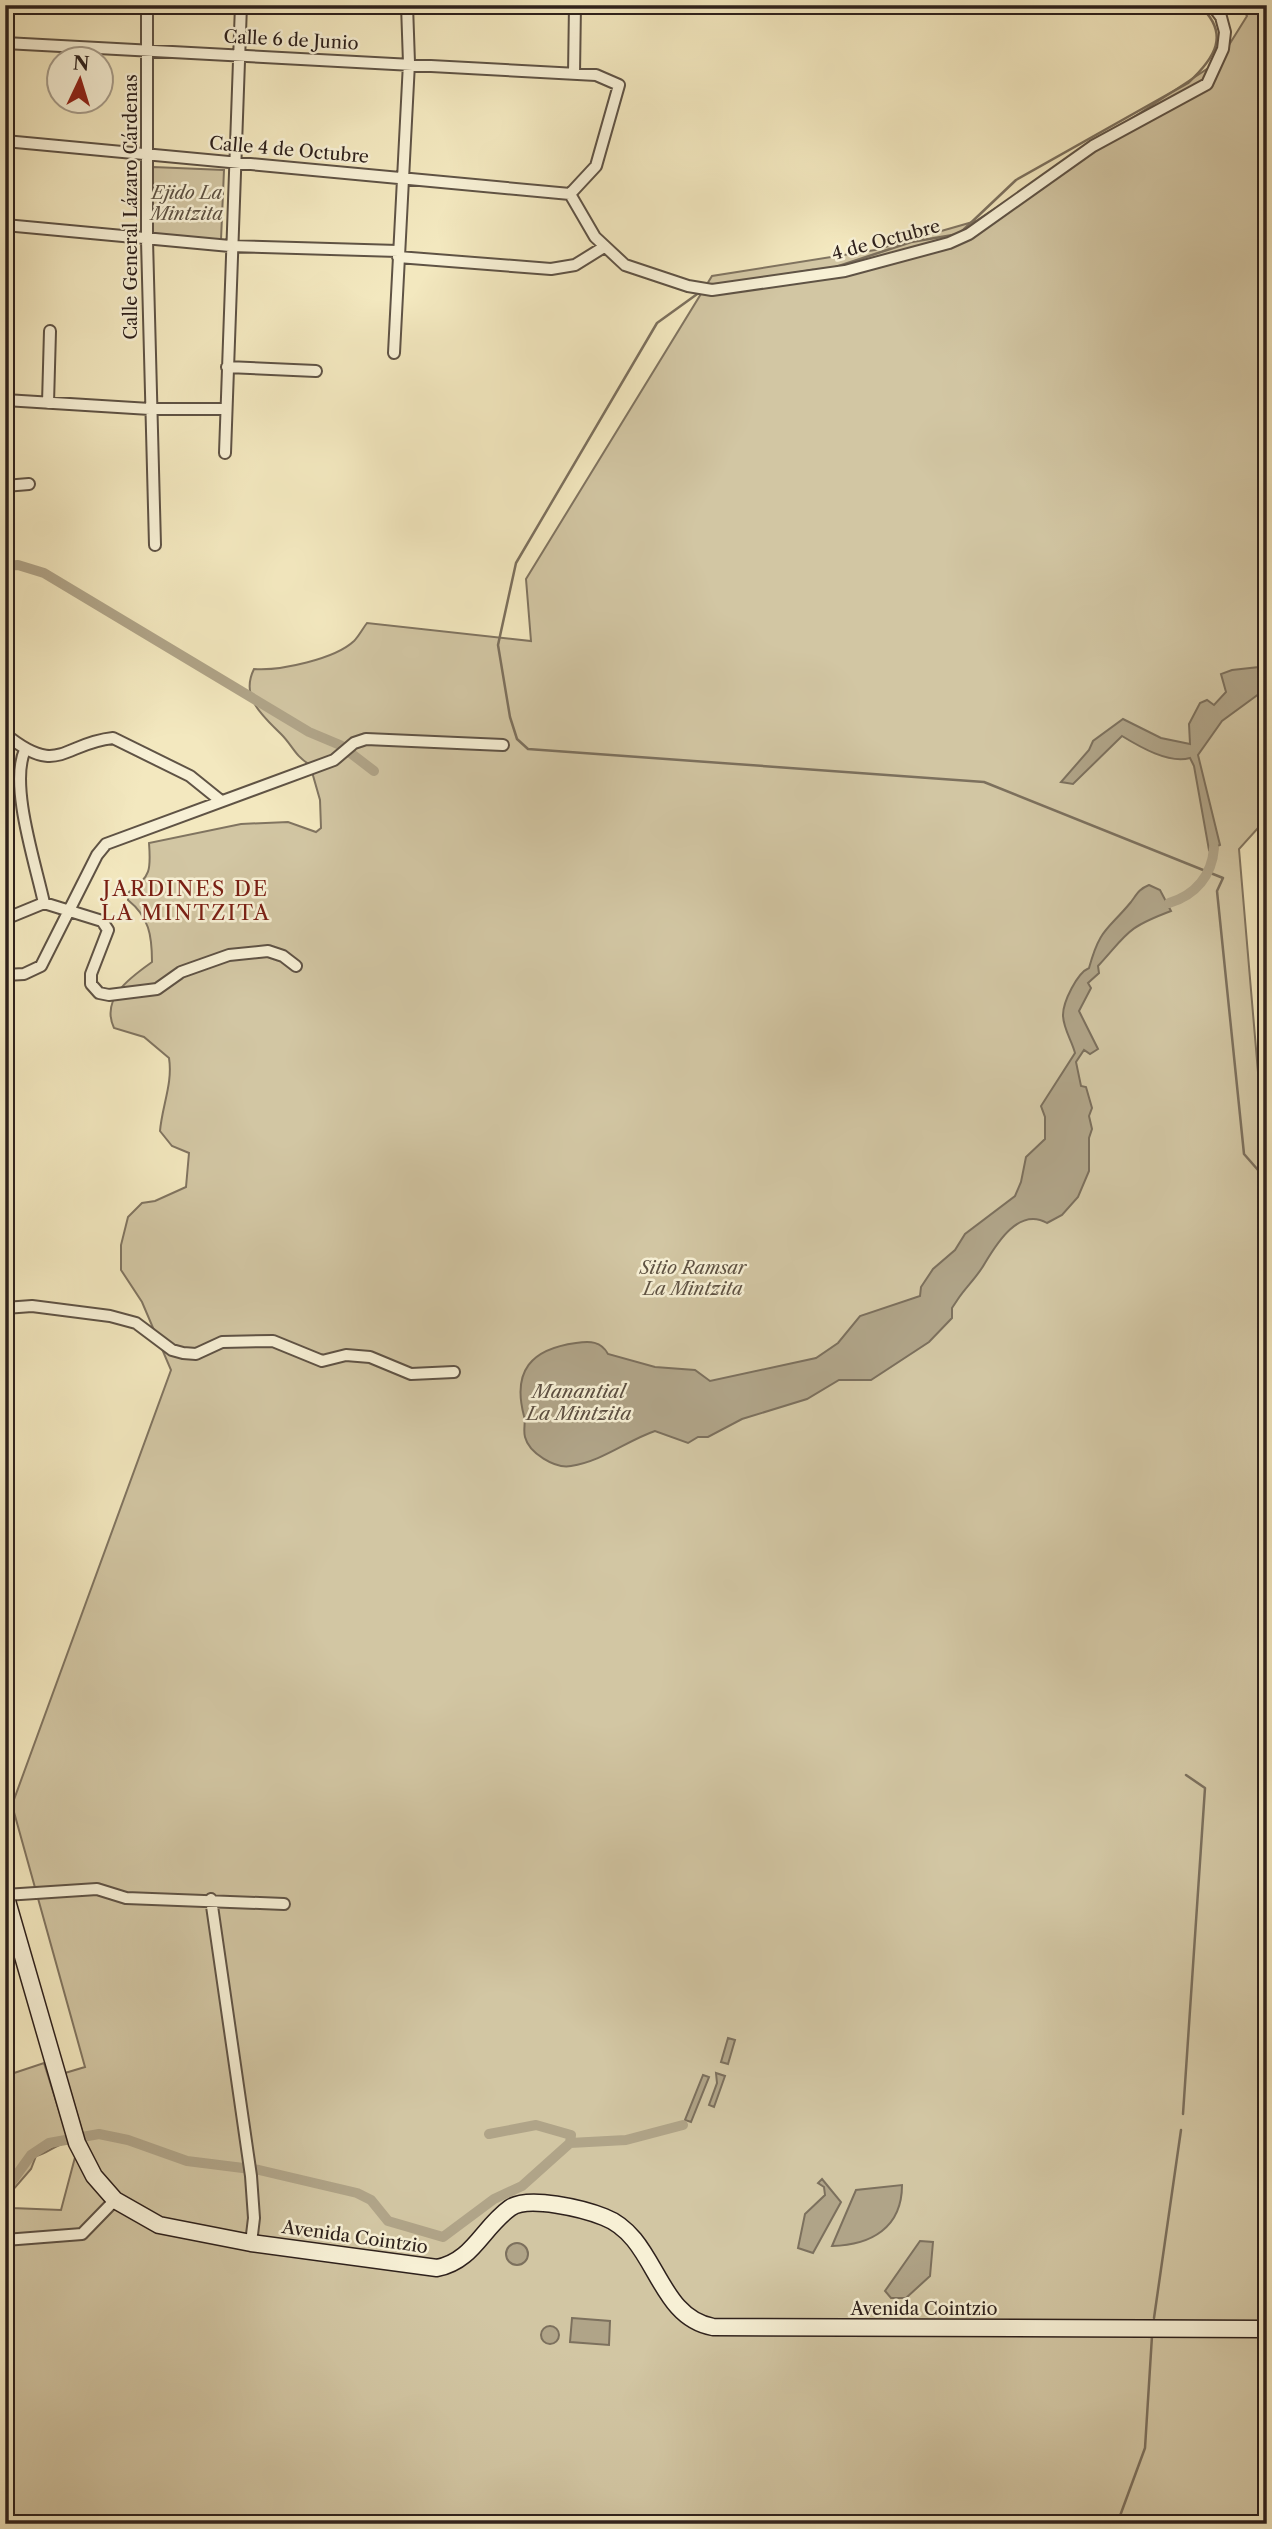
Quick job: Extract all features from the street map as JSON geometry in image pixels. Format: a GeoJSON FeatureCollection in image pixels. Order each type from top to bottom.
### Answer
{"type":"FeatureCollection","features":[{"type":"Feature","properties":{"kind":"main road","name":"Avenida Cointzio"},"geometry":{"type":"LineString","coordinates":[[5,1894],[75,2137],[94,2176],[115,2200],[159,2225],[251,2243],[437,2268],[451,2265],[469,2253],[510,2207],[526,2202],[543,2203],[605,2217],[632,2236],[671,2300],[695,2324],[1267,2329]]}},
{"type":"Feature","properties":{"kind":"street","name":"Calle General Lázaro Cárdenas"},"geometry":{"type":"LineString","coordinates":[[147,5],[147,240],[155,545]]}},
{"type":"Feature","properties":{"kind":"street"},"geometry":{"type":"LineString","coordinates":[[225,453],[233,162],[241,5]]}},
{"type":"Feature","properties":{"kind":"street"},"geometry":{"type":"LineString","coordinates":[[394,353],[409,63],[407,5]]}},
{"type":"Feature","properties":{"kind":"street"},"geometry":{"type":"LineString","coordinates":[[574,74],[575,5]]}},
{"type":"Feature","properties":{"kind":"street","name":"4 de Octubre"},"geometry":{"type":"LineString","coordinates":[[570,194],[604,247],[625,265],[712,290],[845,271],[949,243],[969,234],[1093,146],[1207,84],[1223,49],[1225,32],[1221,17],[1212,5]]}},
{"type":"Feature","properties":{"kind":"street","name":"Calle 6 de Junio"},"geometry":{"type":"LineString","coordinates":[[5,44],[409,63],[596,75],[619,85],[596,166],[570,194]]}},
{"type":"Feature","properties":{"kind":"street","name":"Calle 4 de Octubre"},"geometry":{"type":"LineString","coordinates":[[5,141],[570,194]]}},
{"type":"Feature","properties":{"kind":"street"},"geometry":{"type":"LineString","coordinates":[[5,225],[147,240],[398,254],[551,269],[575,265],[604,247]]}},
{"type":"Feature","properties":{"kind":"street"},"geometry":{"type":"LineString","coordinates":[[48,402],[50,331]]}},
{"type":"Feature","properties":{"kind":"street"},"geometry":{"type":"LineString","coordinates":[[228,367],[316,371]]}},
{"type":"Feature","properties":{"kind":"street"},"geometry":{"type":"LineString","coordinates":[[5,400],[150,409],[226,410]]}},
{"type":"Feature","properties":{"kind":"street"},"geometry":{"type":"LineString","coordinates":[[5,486],[29,484]]}},
{"type":"Feature","properties":{"kind":"street"},"geometry":{"type":"LineString","coordinates":[[5,734],[25,750],[52,756],[64,755],[102,739],[113,738],[190,776],[221,801]]}},
{"type":"Feature","properties":{"kind":"street"},"geometry":{"type":"LineString","coordinates":[[5,975],[24,974],[41,966],[97,855],[106,844],[334,760],[366,739],[503,744]]}},
{"type":"Feature","properties":{"kind":"street"},"geometry":{"type":"LineString","coordinates":[[25,750],[20,762],[23,804],[44,903]]}},
{"type":"Feature","properties":{"kind":"street"},"geometry":{"type":"LineString","coordinates":[[5,919],[44,903],[102,921],[107,930],[91,974],[91,984],[99,993],[109,995],[157,989],[181,972],[229,956],[268,951],[283,956],[296,966]]}},
{"type":"Feature","properties":{"kind":"street"},"geometry":{"type":"LineString","coordinates":[[5,1308],[32,1307],[110,1316],[136,1324],[172,1350],[183,1353],[195,1354],[222,1342],[254,1344],[273,1341],[322,1361],[346,1355],[370,1357],[411,1374],[454,1372]]}},
{"type":"Feature","properties":{"kind":"street"},"geometry":{"type":"LineString","coordinates":[[5,1894],[97,1889],[126,1898],[211,1899],[285,1904]]}},
{"type":"Feature","properties":{"kind":"street"},"geometry":{"type":"LineString","coordinates":[[211,1899],[251,2176],[254,2218],[251,2243]]}},
{"type":"Feature","properties":{"kind":"street"},"geometry":{"type":"LineString","coordinates":[[5,2240],[82,2234],[115,2200]]}},
{"type":"Feature","properties":{"kind":"green space","name":"Sitio Ramsar La Mintzita"},"geometry":{"type":"Polygon","coordinates":[[[1240,5],[1267,5],[1267,818],[1239,849],[1263,1131],[1267,1134],[1267,2524],[5,2524],[5,2076],[44,2063],[69,2142],[36,2156],[31,2169],[11,2192],[12,2208],[61,2210],[82,2131],[65,2073],[85,2067],[12,1805],[171,1370],[142,1302],[121,1270],[121,1245],[128,1217],[142,1203],[155,1201],[186,1187],[189,1153],[172,1146],[160,1131],[170,1076],[169,1058],[144,1037],[114,1028],[111,1017],[111,1007],[120,989],[152,962],[148,927],[141,913],[128,900],[129,892],[142,882],[148,872],[149,843],[241,824],[288,822],[316,832],[321,828],[320,800],[310,765],[297,754],[255,705],[250,688],[254,669],[292,666],[334,653],[354,641],[367,623],[531,641],[526,579],[712,276],[875,250],[976,221],[1219,61],[1247,16],[1240,5]]]}},
{"type":"Feature","properties":{"kind":"green space","name":"Ejido La Mintzita"},"geometry":{"type":"Polygon","coordinates":[[[153,167],[224,170],[221,240],[150,236],[153,167]]]}},
{"type":"Feature","properties":{"kind":"water"},"geometry":{"type":"Polygon","coordinates":[[[1267,655],[1267,688],[1222,721],[1198,755],[1220,845],[1209,850],[1194,766],[1190,758],[1164,757],[1122,736],[1073,784],[1061,782],[1089,750],[1093,741],[1123,719],[1161,738],[1190,744],[1189,724],[1200,703],[1207,700],[1214,705],[1226,692],[1221,674],[1259,667],[1267,655]]]}},
{"type":"Feature","properties":{"kind":"water","name":"Manantial La Mintzita"},"geometry":{"type":"Polygon","coordinates":[[[1149,885],[1160,890],[1171,911],[1136,927],[1123,938],[1098,966],[1099,973],[1088,983],[1091,988],[1079,1011],[1098,1049],[1090,1054],[1084,1050],[1076,1062],[1081,1086],[1086,1087],[1092,1108],[1089,1116],[1092,1129],[1089,1138],[1089,1171],[1078,1197],[1062,1215],[1047,1223],[1037,1219],[1027,1220],[1010,1230],[952,1308],[952,1318],[929,1342],[871,1380],[839,1380],[807,1399],[742,1419],[708,1437],[698,1437],[688,1443],[655,1431],[594,1460],[571,1466],[550,1462],[532,1449],[524,1434],[521,1386],[529,1365],[547,1351],[576,1343],[595,1343],[608,1354],[655,1367],[695,1370],[710,1381],[816,1358],[838,1343],[860,1316],[920,1296],[921,1287],[933,1269],[955,1250],[965,1234],[1015,1196],[1026,1157],[1045,1139],[1045,1117],[1041,1106],[1075,1053],[1063,1020],[1068,996],[1080,976],[1089,968],[1105,931],[1138,892],[1149,885]]]}},
{"type":"Feature","properties":{"kind":"water"},"geometry":{"type":"Polygon","coordinates":[[[728,2038],[735,2040],[728,2064],[721,2062],[728,2038]]]}},
{"type":"Feature","properties":{"kind":"water"},"geometry":{"type":"Polygon","coordinates":[[[716,2073],[725,2076],[714,2107],[709,2105],[717,2083],[716,2073]]]}},
{"type":"Feature","properties":{"kind":"water"},"geometry":{"type":"Polygon","coordinates":[[[703,2075],[709,2077],[691,2122],[685,2120],[703,2075]]]}},
{"type":"Feature","properties":{"kind":"water"},"geometry":{"type":"Polygon","coordinates":[[[822,2179],[841,2202],[813,2253],[798,2248],[805,2214],[825,2195],[824,2187],[818,2183],[822,2179]]]}},
{"type":"Feature","properties":{"kind":"water"},"geometry":{"type":"Polygon","coordinates":[[[902,2185],[897,2213],[882,2231],[859,2242],[832,2246],[856,2190],[902,2185]]]}},
{"type":"Feature","properties":{"kind":"water"},"geometry":{"type":"Polygon","coordinates":[[[920,2241],[933,2242],[930,2276],[906,2298],[891,2298],[885,2291],[920,2241]]]}},
{"type":"Feature","properties":{"kind":"water"},"geometry":{"type":"Polygon","coordinates":[[[517,2243],[525,2246],[528,2254],[525,2262],[517,2265],[509,2262],[506,2254],[509,2246],[517,2243]]]}},
{"type":"Feature","properties":{"kind":"water"},"geometry":{"type":"Polygon","coordinates":[[[572,2318],[610,2321],[609,2345],[570,2342],[572,2318]]]}},
{"type":"Feature","properties":{"kind":"water"},"geometry":{"type":"Polygon","coordinates":[[[550,2326],[556,2329],[559,2335],[556,2341],[550,2344],[544,2341],[541,2335],[544,2329],[550,2326]]]}},
{"type":"Feature","properties":{"kind":"waterway"},"geometry":{"type":"LineString","coordinates":[[833,268],[911,242],[959,234],[1016,180],[1188,83],[1206,64],[1216,46],[1215,26],[1199,5]]}},
{"type":"Feature","properties":{"kind":"waterway"},"geometry":{"type":"LineString","coordinates":[[713,286],[813,270]]}},
{"type":"Feature","properties":{"kind":"waterway"},"geometry":{"type":"LineString","coordinates":[[700,292],[657,323],[516,563],[498,645],[510,717],[517,739],[528,749],[984,782],[1223,878],[1217,891],[1244,1154],[1258,1170],[1267,1175]]}},
{"type":"Feature","properties":{"kind":"waterway"},"geometry":{"type":"LineString","coordinates":[[5,566],[18,565],[44,573],[309,732],[340,745],[374,771]]}},
{"type":"Feature","properties":{"kind":"waterway"},"geometry":{"type":"LineString","coordinates":[[1169,903],[1187,895],[1201,883],[1210,867],[1214,848]]}},
{"type":"Feature","properties":{"kind":"waterway"},"geometry":{"type":"LineString","coordinates":[[1183,2114],[1205,1788],[1186,1775]]}},
{"type":"Feature","properties":{"kind":"waterway"},"geometry":{"type":"LineString","coordinates":[[5,2191],[31,2155],[49,2143],[99,2134],[128,2140],[187,2161],[259,2170],[357,2193],[371,2200],[388,2221],[443,2237],[494,2199],[522,2186],[570,2143],[571,2135],[536,2125],[489,2134]]}},
{"type":"Feature","properties":{"kind":"waterway"},"geometry":{"type":"LineString","coordinates":[[570,2143],[626,2140],[683,2125]]}},
{"type":"Feature","properties":{"kind":"waterway"},"geometry":{"type":"LineString","coordinates":[[1154,2318],[1181,2130]]}},
{"type":"Feature","properties":{"kind":"waterway"},"geometry":{"type":"LineString","coordinates":[[1117,2524],[1145,2448],[1152,2336]]}},
{"type":"Feature","properties":{"kind":"district","name":"JARDINES DE LA MINTZITA"},"geometry":{"type":"Point","coordinates":[186,900]}}]}
